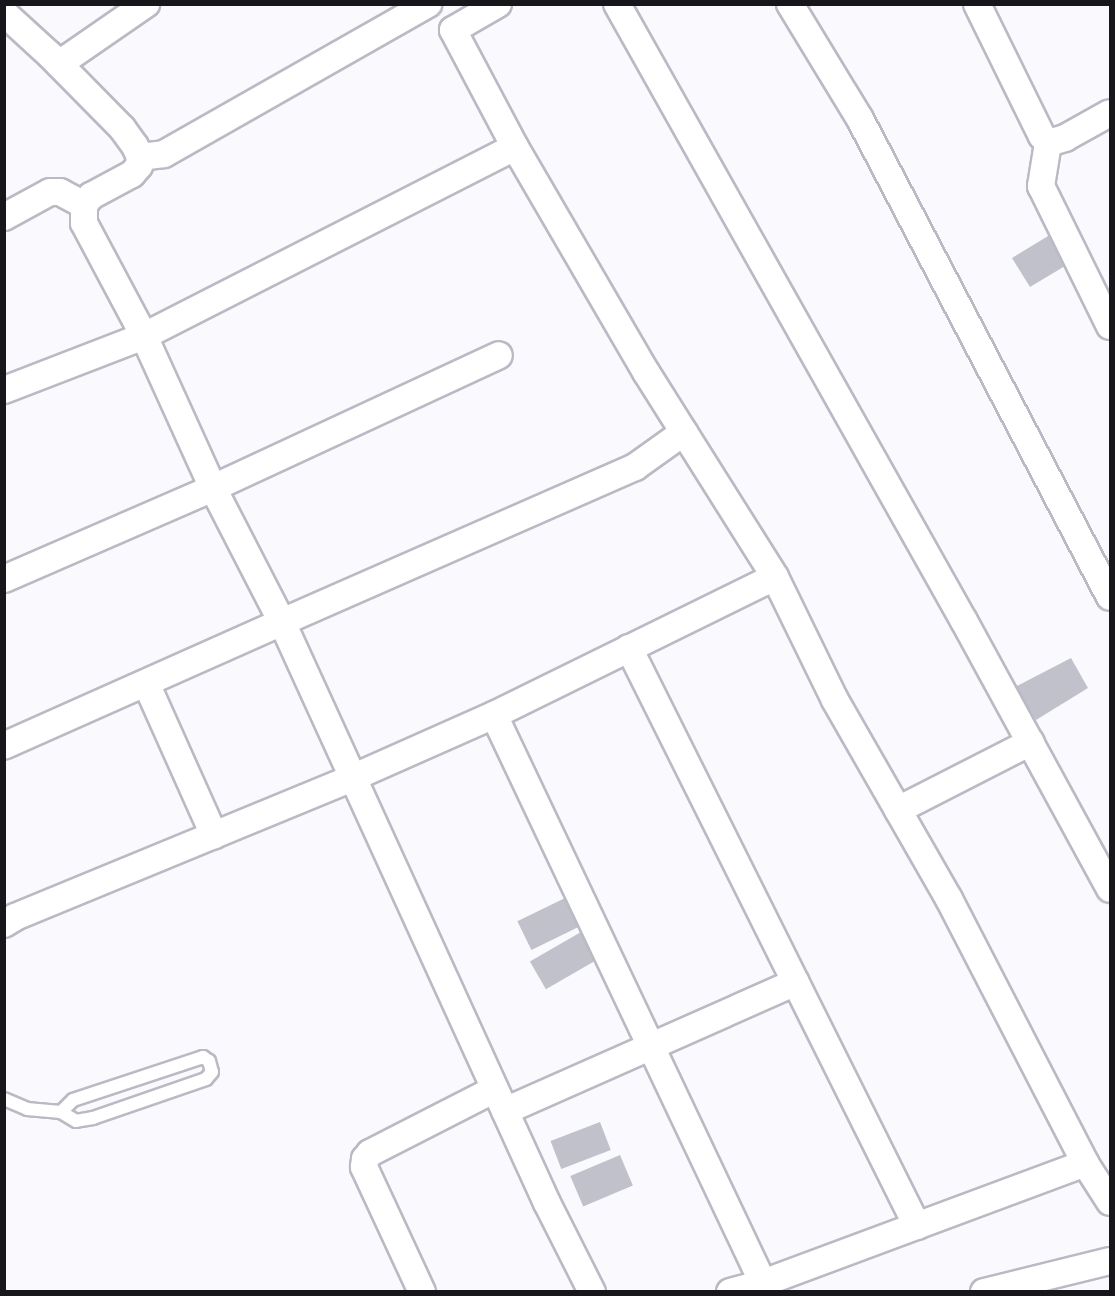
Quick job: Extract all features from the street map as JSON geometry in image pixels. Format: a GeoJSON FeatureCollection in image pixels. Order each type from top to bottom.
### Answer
{"type":"FeatureCollection","features":[{"type":"Feature","properties":{"kind":"street"},"geometry":{"type":"LineString","coordinates":[[59,64],[146,4]]}},
{"type":"Feature","properties":{"kind":"street"},"geometry":{"type":"LineString","coordinates":[[140,157],[164,154],[428,4]]}},
{"type":"Feature","properties":{"kind":"street"},"geometry":{"type":"LineString","coordinates":[[436,4],[453,30],[515,147],[684,432],[775,577],[835,700],[949,899],[1085,1163],[1110,1202]]}},
{"type":"Feature","properties":{"kind":"street"},"geometry":{"type":"LineString","coordinates":[[453,30],[498,4]]}},
{"type":"Feature","properties":{"kind":"street"},"geometry":{"type":"LineString","coordinates":[[617,4],[1031,742],[1110,889]]}},
{"type":"Feature","properties":{"kind":"street"},"geometry":{"type":"LineString","coordinates":[[790,4],[860,119],[1110,597]]}},
{"type":"Feature","properties":{"kind":"street"},"geometry":{"type":"LineString","coordinates":[[976,4],[1042,136],[1048,143],[1041,186],[1110,326]]}},
{"type":"Feature","properties":{"kind":"street"},"geometry":{"type":"LineString","coordinates":[[4,13],[59,64],[122,128],[140,157],[139,166],[132,174],[91,196],[84,205],[84,223],[144,336],[213,488],[282,622],[547,1203],[592,1292]]}},
{"type":"Feature","properties":{"kind":"street"},"geometry":{"type":"LineString","coordinates":[[1048,143],[1065,138],[1110,113]]}},
{"type":"Feature","properties":{"kind":"street"},"geometry":{"type":"LineString","coordinates":[[4,390],[144,336],[515,147]]}},
{"type":"Feature","properties":{"kind":"street"},"geometry":{"type":"LineString","coordinates":[[4,217],[50,192],[60,192],[84,205]]}},
{"type":"Feature","properties":{"kind":"street"},"geometry":{"type":"LineString","coordinates":[[4,579],[213,488],[499,355]]}},
{"type":"Feature","properties":{"kind":"street"},"geometry":{"type":"LineString","coordinates":[[4,746],[635,467],[684,432]]}},
{"type":"Feature","properties":{"kind":"street"},"geometry":{"type":"LineString","coordinates":[[4,924],[44,904],[354,777],[494,715],[775,577]]}},
{"type":"Feature","properties":{"kind":"street"},"geometry":{"type":"LineString","coordinates":[[629,648],[917,1226]]}},
{"type":"Feature","properties":{"kind":"street"},"geometry":{"type":"LineString","coordinates":[[146,683],[214,835]]}},
{"type":"Feature","properties":{"kind":"street"},"geometry":{"type":"LineString","coordinates":[[494,715],[763,1283]]}},
{"type":"Feature","properties":{"kind":"street"},"geometry":{"type":"LineString","coordinates":[[898,810],[1031,742]]}},
{"type":"Feature","properties":{"kind":"street"},"geometry":{"type":"LineString","coordinates":[[422,1292],[364,1167],[370,1153],[500,1100],[651,1046],[796,982]]}},
{"type":"Feature","properties":{"kind":"street"},"geometry":{"type":"LineString","coordinates":[[730,1292],[763,1283],[1085,1163]]}},
{"type":"Feature","properties":{"kind":"street"},"geometry":{"type":"LineString","coordinates":[[984,1292],[1110,1261]]}},
{"type":"Feature","properties":{"kind":"lane"},"geometry":{"type":"LineString","coordinates":[[4,1099],[27,1109],[61,1112],[76,1121],[93,1118],[206,1079],[212,1072],[209,1061],[202,1057],[194,1058],[73,1100],[61,1112]]}},
{"type":"Feature","properties":{"kind":"building"},"geometry":{"type":"Polygon","coordinates":[[[1053,233],[1063,250],[1057,253],[1065,266],[1030,287],[1012,258],[1053,233]]]}},
{"type":"Feature","properties":{"kind":"building"},"geometry":{"type":"Polygon","coordinates":[[[1071,658],[1088,688],[1036,720],[1015,687],[1071,658]]]}},
{"type":"Feature","properties":{"kind":"building"},"geometry":{"type":"Polygon","coordinates":[[[565,898],[579,927],[531,950],[517,921],[565,898]]]}},
{"type":"Feature","properties":{"kind":"building"},"geometry":{"type":"Polygon","coordinates":[[[581,932],[597,960],[546,989],[530,962],[581,932]]]}},
{"type":"Feature","properties":{"kind":"building"},"geometry":{"type":"Polygon","coordinates":[[[600,1122],[611,1150],[561,1169],[551,1141],[600,1122]]]}},
{"type":"Feature","properties":{"kind":"building"},"geometry":{"type":"Polygon","coordinates":[[[620,1155],[633,1185],[583,1206],[570,1176],[620,1155]]]}}]}
